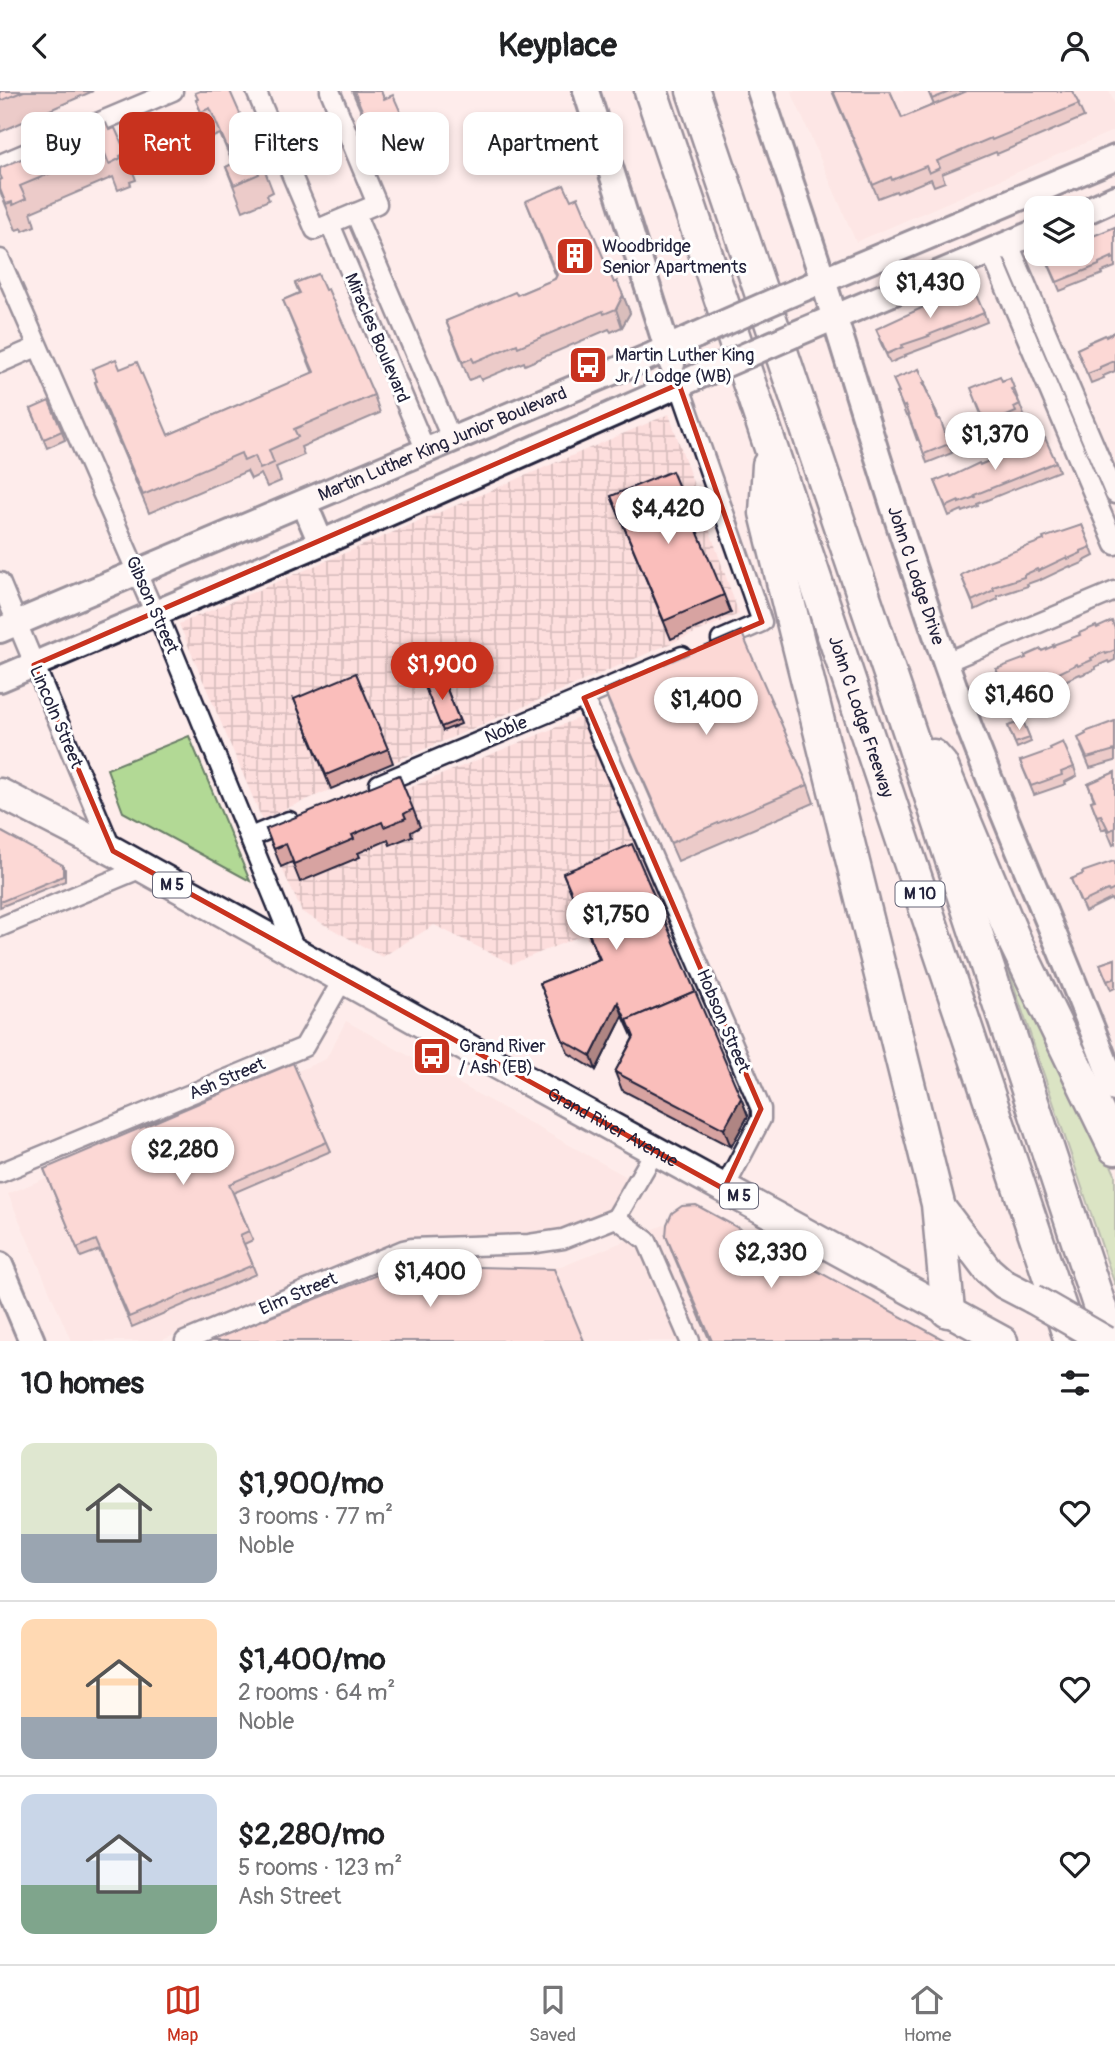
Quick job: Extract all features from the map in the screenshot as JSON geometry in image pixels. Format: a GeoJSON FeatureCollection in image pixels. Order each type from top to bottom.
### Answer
{"type":"FeatureCollection","features":[{"type":"Feature","properties":{"kind":"highway","name":"John C Lodge Freeway"},"geometry":{"type":"LineString","coordinates":[[651,91],[1070,1341]]}},
{"type":"Feature","properties":{"kind":"highway","name":"M 10"},"geometry":{"type":"LineString","coordinates":[[693,91],[910,733],[1109,1341]]}},
{"type":"Feature","properties":{"kind":"highway"},"geometry":{"type":"LineString","coordinates":[[770,446],[766,513],[938,1204],[948,1311]]}},
{"type":"Feature","properties":{"kind":"highway"},"geometry":{"type":"LineString","coordinates":[[910,733],[941,765],[1016,944],[1115,1148]]}},
{"type":"Feature","properties":{"kind":"main road"},"geometry":{"type":"LineString","coordinates":[[586,91],[679,384]]}},
{"type":"Feature","properties":{"kind":"main road","name":"John C Lodge Drive"},"geometry":{"type":"LineString","coordinates":[[760,91],[946,662],[986,770],[1107,1044],[1115,1089]]}},
{"type":"Feature","properties":{"kind":"main road","name":"Martin Luther King Junior Boulevard"},"geometry":{"type":"LineString","coordinates":[[9,627],[668,349],[822,280],[1114,159]]}},
{"type":"Feature","properties":{"kind":"main road"},"geometry":{"type":"LineString","coordinates":[[1094,208],[1115,198]]}},
{"type":"Feature","properties":{"kind":"main road"},"geometry":{"type":"LineString","coordinates":[[0,679],[321,544],[679,384],[1024,237]]}},
{"type":"Feature","properties":{"kind":"main road"},"geometry":{"type":"LineString","coordinates":[[303,503],[321,544]]}},
{"type":"Feature","properties":{"kind":"main road","name":"Grand River Avenue"},"geometry":{"type":"LineString","coordinates":[[0,793],[142,867],[1003,1341]]}},
{"type":"Feature","properties":{"kind":"main road"},"geometry":{"type":"LineString","coordinates":[[938,1204],[988,1270],[1004,1284],[1109,1341]]}},
{"type":"Feature","properties":{"kind":"main road"},"geometry":{"type":"LineString","coordinates":[[0,1265],[32,1341]]}},
{"type":"Feature","properties":{"kind":"street"},"geometry":{"type":"LineString","coordinates":[[0,164],[173,91]]}},
{"type":"Feature","properties":{"kind":"street","name":"Miracles Boulevard"},"geometry":{"type":"LineString","coordinates":[[256,91],[426,451]]}},
{"type":"Feature","properties":{"kind":"street"},"geometry":{"type":"LineString","coordinates":[[322,227],[377,204],[330,91]]}},
{"type":"Feature","properties":{"kind":"street","name":"Miracles Boulevard"},"geometry":{"type":"LineString","coordinates":[[355,213],[452,440]]}},
{"type":"Feature","properties":{"kind":"street"},"geometry":{"type":"LineString","coordinates":[[999,248],[1115,494]]}},
{"type":"Feature","properties":{"kind":"street"},"geometry":{"type":"LineString","coordinates":[[999,248],[1115,545]]}},
{"type":"Feature","properties":{"kind":"street","name":"Gibson Street"},"geometry":{"type":"LineString","coordinates":[[0,259],[162,625],[297,954]]}},
{"type":"Feature","properties":{"kind":"street"},"geometry":{"type":"LineString","coordinates":[[0,363],[37,347]]}},
{"type":"Feature","properties":{"kind":"street","name":"Noble"},"geometry":{"type":"LineString","coordinates":[[363,790],[762,622],[679,384]]}},
{"type":"Feature","properties":{"kind":"street","name":"Lincoln Street"},"geometry":{"type":"LineString","coordinates":[[0,582],[9,627],[34,665],[113,852]]}},
{"type":"Feature","properties":{"kind":"street"},"geometry":{"type":"LineString","coordinates":[[946,662],[1115,590]]}},
{"type":"Feature","properties":{"kind":"street","name":"Hobson Street"},"geometry":{"type":"LineString","coordinates":[[584,698],[761,1109],[761,1119],[724,1189]]}},
{"type":"Feature","properties":{"kind":"street"},"geometry":{"type":"LineString","coordinates":[[250,837],[300,817]]}},
{"type":"Feature","properties":{"kind":"street"},"geometry":{"type":"LineString","coordinates":[[0,927],[142,867]]}},
{"type":"Feature","properties":{"kind":"street","name":"Ash Street"},"geometry":{"type":"LineString","coordinates":[[0,1173],[304,1047],[344,979]]}},
{"type":"Feature","properties":{"kind":"street"},"geometry":{"type":"LineString","coordinates":[[655,1151],[616,1218],[648,1241],[690,1341]]}},
{"type":"Feature","properties":{"kind":"street","name":"Elm Street"},"geometry":{"type":"LineString","coordinates":[[185,1341],[403,1250],[529,1244],[563,1239],[616,1218]]}},
{"type":"Feature","properties":{"kind":"highlighted area"},"geometry":{"type":"Polygon","coordinates":[[[679,384],[762,622],[584,698],[761,1109],[724,1189],[113,851],[34,665],[679,384]]]}},
{"type":"Feature","properties":{"kind":"shaded area"},"geometry":{"type":"Polygon","coordinates":[[[791,91],[1109,91],[1115,105],[1115,130],[856,242],[791,91]]]}},
{"type":"Feature","properties":{"kind":"shaded area"},"geometry":{"type":"Polygon","coordinates":[[[669,414],[739,614],[262,819],[179,624],[669,414]]]}},
{"type":"Feature","properties":{"kind":"shaded area"},"geometry":{"type":"Polygon","coordinates":[[[581,717],[672,931],[599,963],[585,934],[512,964],[434,925],[382,957],[302,912],[271,845],[581,717]]]}},
{"type":"Feature","properties":{"kind":"shaded area"},"geometry":{"type":"Polygon","coordinates":[[[346,1021],[627,1177],[615,1205],[557,1232],[546,1234],[405,1239],[160,1341],[71,1341],[8,1194],[326,1059],[346,1021]]]}},
{"type":"Feature","properties":{"kind":"shaded area"},"geometry":{"type":"Polygon","coordinates":[[[698,1211],[934,1341],[256,1341],[418,1274],[561,1267],[698,1211]]]}},
{"type":"Feature","properties":{"kind":"green space"},"geometry":{"type":"Polygon","coordinates":[[[189,736],[250,881],[123,812],[107,769],[189,736]]]}},
{"type":"Feature","properties":{"kind":"green space"},"geometry":{"type":"Polygon","coordinates":[[[1007,938],[1115,1174],[1115,1285],[999,942],[1007,938]]]}},
{"type":"Feature","properties":{"kind":"building"},"geometry":{"type":"Polygon","coordinates":[[[0,91],[24,91],[0,101],[0,91]]]}},
{"type":"Feature","properties":{"kind":"building"},"geometry":{"type":"Polygon","coordinates":[[[230,91],[239,112],[229,112],[229,152],[215,119],[215,112],[210,108],[201,112],[195,93],[230,91]]]}},
{"type":"Feature","properties":{"kind":"building"},"geometry":{"type":"Polygon","coordinates":[[[354,91],[381,91],[384,99],[393,95],[401,112],[363,112],[354,91]]]}},
{"type":"Feature","properties":{"kind":"building"},"geometry":{"type":"Polygon","coordinates":[[[833,91],[890,91],[902,118],[967,91],[1072,91],[1079,104],[937,161],[940,168],[929,173],[926,166],[873,185],[833,91]]]}},
{"type":"Feature","properties":{"kind":"building"},"geometry":{"type":"Polygon","coordinates":[[[929,91],[952,91],[932,99],[929,91]]]}},
{"type":"Feature","properties":{"kind":"building"},"geometry":{"type":"Polygon","coordinates":[[[105,123],[109,130],[115,128],[119,137],[119,159],[109,164],[105,154],[105,123]]]}},
{"type":"Feature","properties":{"kind":"building"},"geometry":{"type":"Polygon","coordinates":[[[21,159],[21,175],[46,175],[20,186],[26,199],[13,205],[12,202],[6,204],[0,189],[0,168],[21,159]]]}},
{"type":"Feature","properties":{"kind":"building"},"geometry":{"type":"Polygon","coordinates":[[[230,175],[257,175],[234,185],[230,175]]]}},
{"type":"Feature","properties":{"kind":"building","name":"Woodbridge Senior Apartments"},"geometry":{"type":"Polygon","coordinates":[[[564,185],[571,200],[578,197],[614,283],[617,281],[623,295],[616,309],[604,314],[603,311],[518,347],[517,344],[474,362],[472,358],[463,362],[446,321],[515,292],[517,295],[555,279],[557,275],[526,201],[564,185]]]}},
{"type":"Feature","properties":{"kind":"building"},"geometry":{"type":"Polygon","coordinates":[[[1115,227],[1115,258],[1057,282],[1050,266],[1094,266],[1094,236],[1115,227]]]}},
{"type":"Feature","properties":{"kind":"building"},"geometry":{"type":"Polygon","coordinates":[[[318,274],[325,290],[328,289],[374,395],[294,429],[298,437],[269,450],[274,463],[260,469],[255,456],[244,461],[241,453],[143,495],[92,369],[116,359],[120,369],[137,362],[168,435],[314,372],[283,300],[300,293],[295,283],[318,274]]]}},
{"type":"Feature","properties":{"kind":"building"},"geometry":{"type":"Polygon","coordinates":[[[973,288],[984,313],[902,345],[903,347],[887,354],[876,329],[973,288]]]}},
{"type":"Feature","properties":{"kind":"building"},"geometry":{"type":"Polygon","coordinates":[[[1115,332],[1115,362],[1087,374],[1077,349],[1115,332]]]}},
{"type":"Feature","properties":{"kind":"building"},"geometry":{"type":"Polygon","coordinates":[[[919,369],[949,444],[924,454],[893,379],[919,369]]]}},
{"type":"Feature","properties":{"kind":"building"},"geometry":{"type":"Polygon","coordinates":[[[1000,376],[1002,381],[1010,378],[1014,388],[1011,389],[1020,404],[1014,407],[1016,412],[986,425],[971,388],[1000,376]]]}},
{"type":"Feature","properties":{"kind":"building"},"geometry":{"type":"Polygon","coordinates":[[[49,401],[62,431],[44,439],[31,409],[49,401]]]}},
{"type":"Feature","properties":{"kind":"building"},"geometry":{"type":"Polygon","coordinates":[[[1045,438],[1056,462],[946,507],[935,481],[1045,438]]]}},
{"type":"Feature","properties":{"kind":"building"},"geometry":{"type":"Polygon","coordinates":[[[672,471],[724,595],[664,621],[611,496],[672,471]]]}},
{"type":"Feature","properties":{"kind":"building"},"geometry":{"type":"Polygon","coordinates":[[[1082,525],[1091,547],[1024,577],[993,587],[994,590],[972,601],[961,575],[983,563],[1044,540],[1043,538],[1082,525]]]}},
{"type":"Feature","properties":{"kind":"building"},"geometry":{"type":"Polygon","coordinates":[[[1112,621],[1115,629],[1115,650],[998,697],[992,682],[1000,678],[996,669],[1112,621]]]}},
{"type":"Feature","properties":{"kind":"building"},"geometry":{"type":"Polygon","coordinates":[[[741,631],[808,785],[671,843],[604,690],[741,631]]]}},
{"type":"Feature","properties":{"kind":"building"},"geometry":{"type":"Polygon","coordinates":[[[356,673],[388,749],[326,775],[294,699],[356,673]]]}},
{"type":"Feature","properties":{"kind":"building"},"geometry":{"type":"Polygon","coordinates":[[[442,677],[459,720],[441,727],[424,684],[442,677]]]}},
{"type":"Feature","properties":{"kind":"building"},"geometry":{"type":"Polygon","coordinates":[[[1023,721],[1030,738],[1015,743],[1008,726],[1023,721]]]}},
{"type":"Feature","properties":{"kind":"building"},"geometry":{"type":"Polygon","coordinates":[[[1115,721],[1115,750],[1087,758],[1078,738],[1086,734],[1085,732],[1115,721]]]}},
{"type":"Feature","properties":{"kind":"building"},"geometry":{"type":"Polygon","coordinates":[[[1063,742],[1074,767],[1061,772],[1062,775],[1031,786],[1020,761],[1051,750],[1050,748],[1063,742]]]}},
{"type":"Feature","properties":{"kind":"building"},"geometry":{"type":"Polygon","coordinates":[[[1115,772],[1115,828],[1109,831],[1101,815],[1097,816],[1091,801],[1095,800],[1088,784],[1115,772]]]}},
{"type":"Feature","properties":{"kind":"building"},"geometry":{"type":"Polygon","coordinates":[[[399,775],[413,809],[404,814],[406,818],[384,827],[382,822],[352,835],[354,839],[294,864],[286,844],[274,849],[266,829],[399,775]]]}},
{"type":"Feature","properties":{"kind":"building"},"geometry":{"type":"Polygon","coordinates":[[[0,831],[63,865],[63,876],[0,902],[0,831]]]}},
{"type":"Feature","properties":{"kind":"building"},"geometry":{"type":"Polygon","coordinates":[[[632,844],[695,991],[627,1020],[628,1024],[618,1002],[591,1056],[563,1040],[540,983],[600,959],[563,873],[632,844]]]}},
{"type":"Feature","properties":{"kind":"building"},"geometry":{"type":"Polygon","coordinates":[[[1114,861],[1115,889],[1081,903],[1071,879],[1083,874],[1082,872],[1114,861]]]}},
{"type":"Feature","properties":{"kind":"building"},"geometry":{"type":"Polygon","coordinates":[[[1115,959],[1115,978],[1107,981],[1100,964],[1115,959]]]}},
{"type":"Feature","properties":{"kind":"building"},"geometry":{"type":"Polygon","coordinates":[[[695,991],[741,1098],[724,1129],[615,1072],[634,1037],[627,1020],[695,991]]]}},
{"type":"Feature","properties":{"kind":"building"},"geometry":{"type":"Polygon","coordinates":[[[293,1063],[327,1142],[229,1184],[249,1231],[240,1235],[253,1265],[129,1317],[96,1240],[77,1248],[44,1169],[293,1063]]]}},
{"type":"Feature","properties":{"kind":"building"},"geometry":{"type":"Polygon","coordinates":[[[696,1205],[946,1341],[712,1341],[666,1236],[672,1213],[682,1206],[696,1205]]]}},
{"type":"Feature","properties":{"kind":"building"},"geometry":{"type":"Polygon","coordinates":[[[402,1265],[554,1269],[584,1341],[210,1341],[402,1265]]]}},
{"type":"Feature","properties":{"kind":"place","name":"Woodbridge Senior Apartments"},"geometry":{"type":"Point","coordinates":[575,256]}},
{"type":"Feature","properties":{"kind":"place","name":"Martin Luther King Jr / Lodge (WB)"},"geometry":{"type":"Point","coordinates":[588,365]}},
{"type":"Feature","properties":{"kind":"place","name":"Grand River / Ash (EB)"},"geometry":{"type":"Point","coordinates":[432,1056]}}]}
